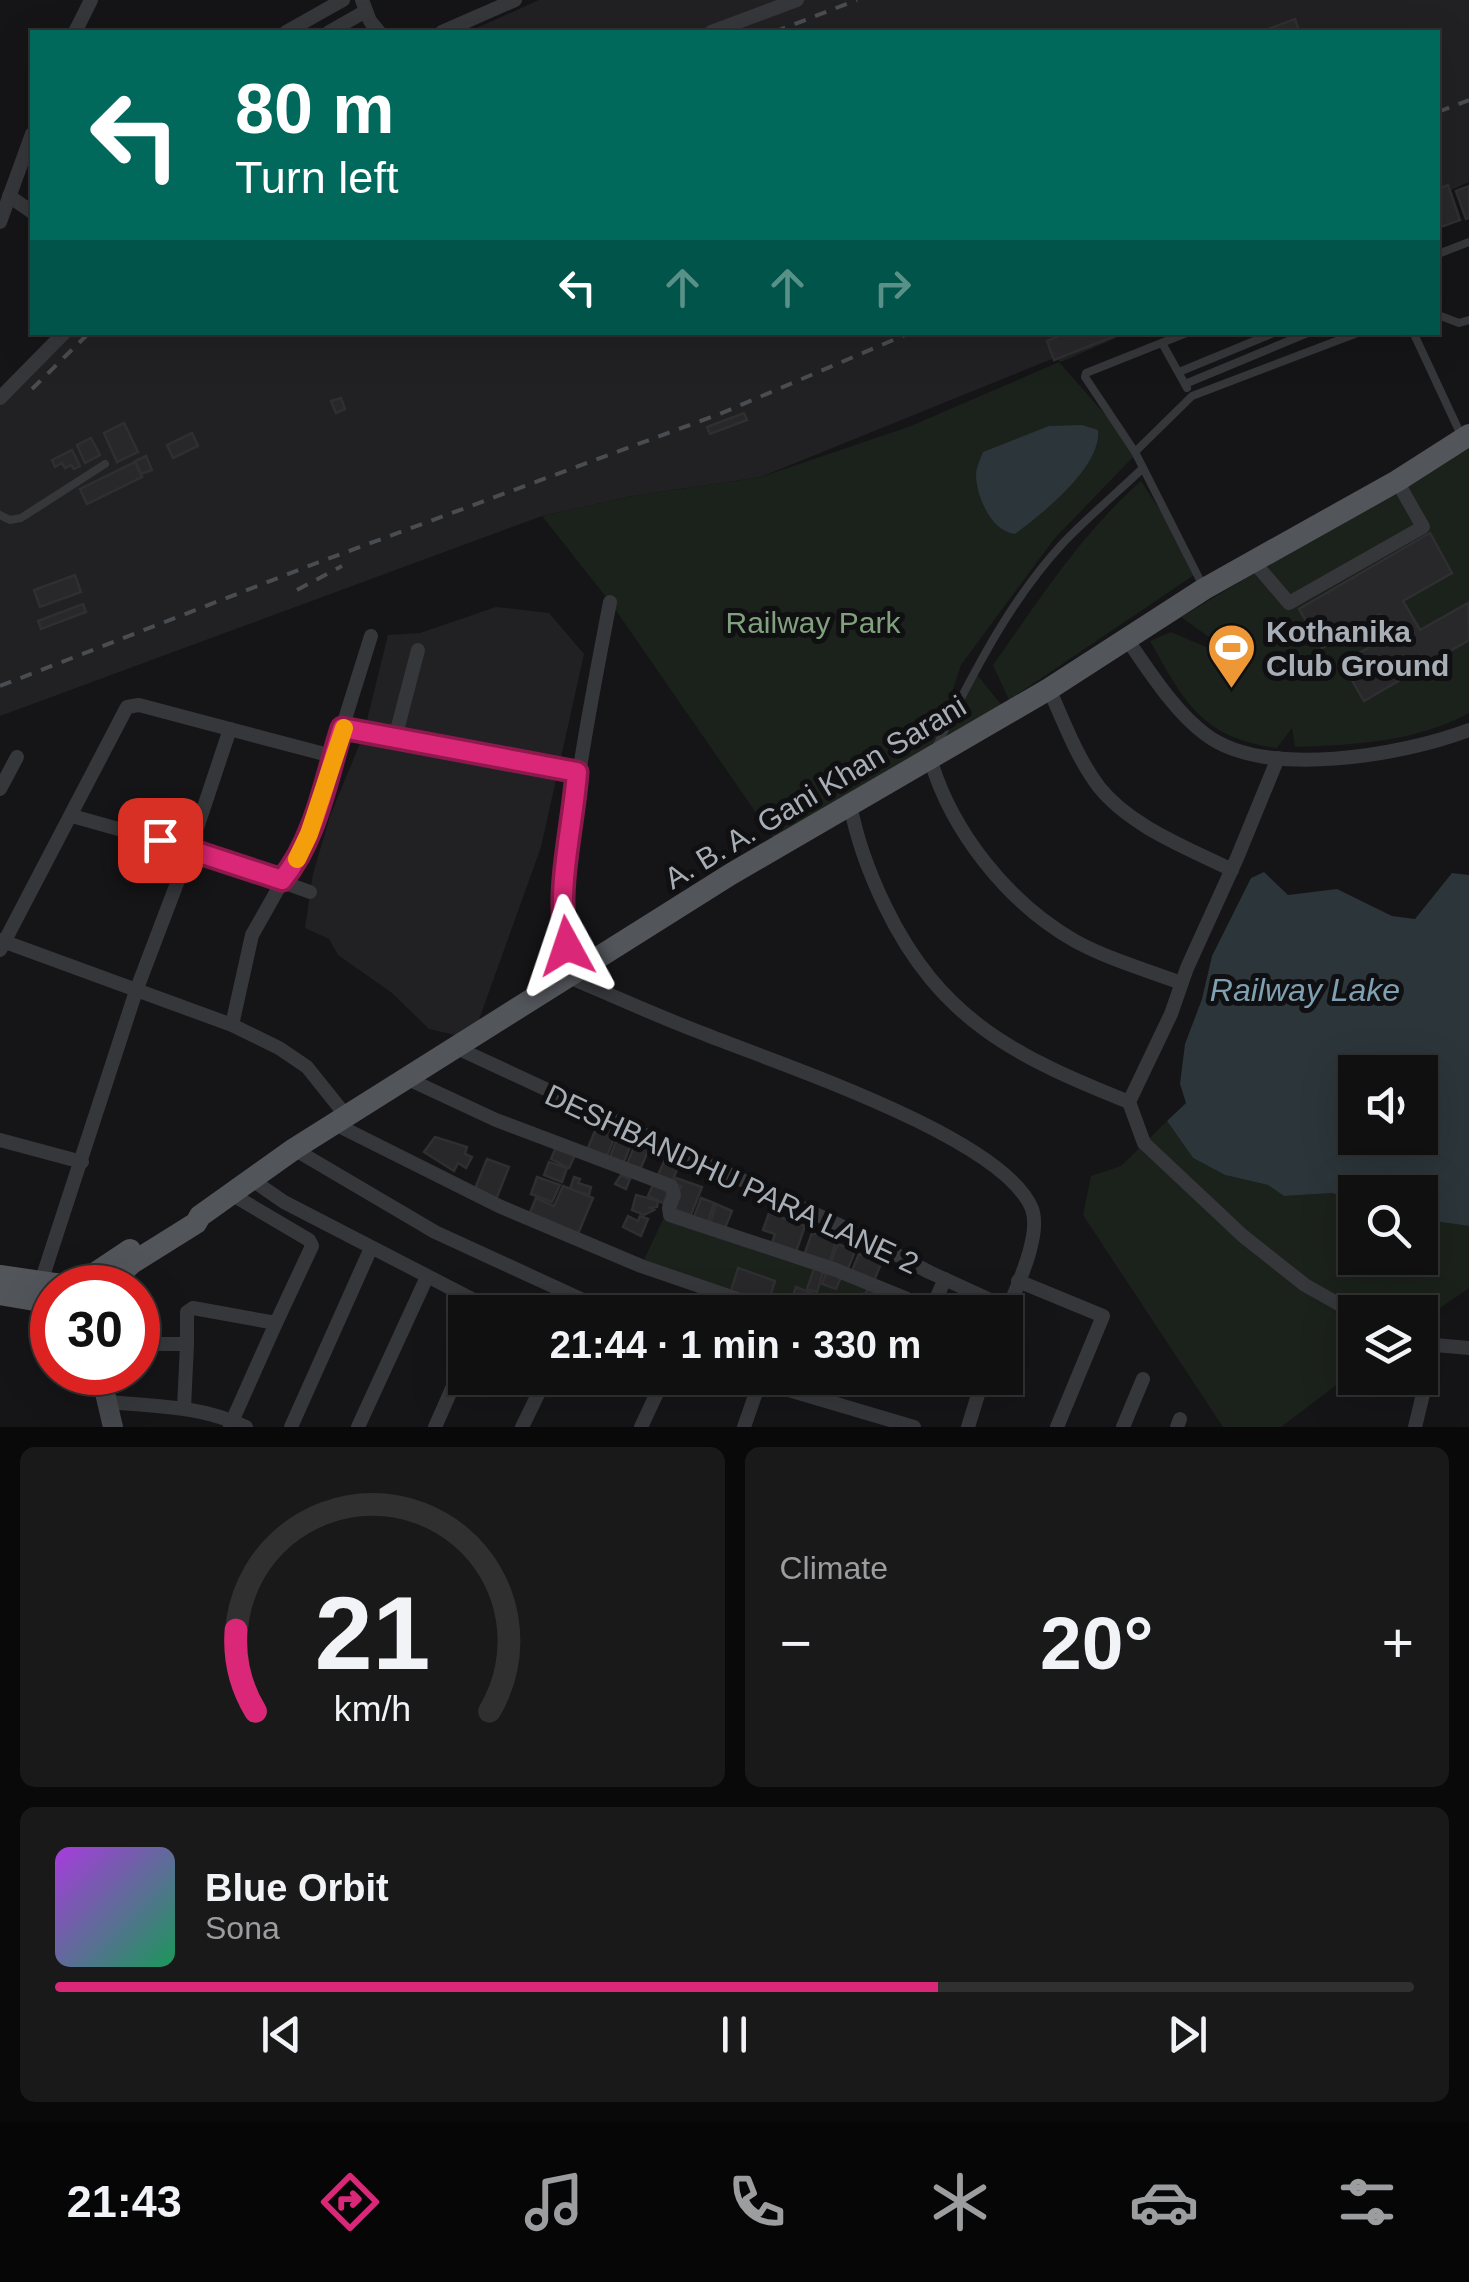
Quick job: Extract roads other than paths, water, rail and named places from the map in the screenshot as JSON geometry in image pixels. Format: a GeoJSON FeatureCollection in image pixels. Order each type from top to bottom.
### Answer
{"type":"FeatureCollection","features":[{"type":"Feature","properties":{"kind":"main road","name":"A. B. A. Gani Khan Sarani"},"geometry":{"type":"LineString","coordinates":[[127,1265],[196,1223],[200,1216],[294,1149],[731,874],[1049,689],[1204,590],[1397,481],[1466,437]]}},
{"type":"Feature","properties":{"kind":"main road"},"geometry":{"type":"LineString","coordinates":[[0,1276],[30,1281]]}},
{"type":"Feature","properties":{"kind":"main road"},"geometry":{"type":"LineString","coordinates":[[0,1294],[30,1292]]}},
{"type":"Feature","properties":{"kind":"main road"},"geometry":{"type":"LineString","coordinates":[[106,1395],[113,1427]]}},
{"type":"Feature","properties":{"kind":"street"},"geometry":{"type":"LineString","coordinates":[[76,30],[91,0]]}},
{"type":"Feature","properties":{"kind":"street"},"geometry":{"type":"LineString","coordinates":[[290,30],[343,0]]}},
{"type":"Feature","properties":{"kind":"street"},"geometry":{"type":"LineString","coordinates":[[447,30],[515,0]]}},
{"type":"Feature","properties":{"kind":"street"},"geometry":{"type":"LineString","coordinates":[[716,30],[797,0]]}},
{"type":"Feature","properties":{"kind":"street"},"geometry":{"type":"LineString","coordinates":[[331,30],[364,6],[378,30]]}},
{"type":"Feature","properties":{"kind":"street"},"geometry":{"type":"LineString","coordinates":[[0,222],[30,139]]}},
{"type":"Feature","properties":{"kind":"street"},"geometry":{"type":"LineString","coordinates":[[9,196],[30,211]]}},
{"type":"Feature","properties":{"kind":"street"},"geometry":{"type":"LineString","coordinates":[[0,398],[62,335]]}},
{"type":"Feature","properties":{"kind":"street"},"geometry":{"type":"LineString","coordinates":[[1252,561],[1289,603],[1423,526],[1397,481]]}},
{"type":"Feature","properties":{"kind":"street"},"geometry":{"type":"LineString","coordinates":[[610,602],[577,772],[563,888],[562,925],[578,971],[888,1107],[973,1151],[1013,1180],[1034,1213],[1034,1235],[1013,1295]]}},
{"type":"Feature","properties":{"kind":"street"},"geometry":{"type":"LineString","coordinates":[[232,1025],[252,935],[309,834],[371,636]]}},
{"type":"Feature","properties":{"kind":"street"},"geometry":{"type":"LineString","coordinates":[[1126,638],[1176,704],[1206,736],[1252,756],[1353,758],[1469,730]]}},
{"type":"Feature","properties":{"kind":"street"},"geometry":{"type":"LineString","coordinates":[[395,738],[418,650]]}},
{"type":"Feature","properties":{"kind":"street"},"geometry":{"type":"LineString","coordinates":[[1049,689],[1082,761],[1102,790],[1146,826],[1232,870]]}},
{"type":"Feature","properties":{"kind":"street"},"geometry":{"type":"LineString","coordinates":[[332,756],[138,705],[127,706],[72,816],[1,943],[232,1025],[307,1067],[341,1120],[498,1206],[641,1266],[725,1295]]}},
{"type":"Feature","properties":{"kind":"street"},"geometry":{"type":"LineString","coordinates":[[342,728],[577,772]]}},
{"type":"Feature","properties":{"kind":"street"},"geometry":{"type":"LineString","coordinates":[[75,1265],[82,1162],[136,991],[230,729]]}},
{"type":"Feature","properties":{"kind":"street"},"geometry":{"type":"LineString","coordinates":[[0,789],[16,757]]}},
{"type":"Feature","properties":{"kind":"street"},"geometry":{"type":"LineString","coordinates":[[930,758],[960,826],[996,875],[1023,902],[1076,941],[1182,983]]}},
{"type":"Feature","properties":{"kind":"street"},"geometry":{"type":"LineString","coordinates":[[1278,758],[1171,1014],[1129,1102],[1144,1143],[1243,1236],[1306,1286],[1338,1304]]}},
{"type":"Feature","properties":{"kind":"street"},"geometry":{"type":"LineString","coordinates":[[850,804],[869,872],[903,944],[928,978],[968,1019],[997,1039],[1070,1079],[1129,1102]]}},
{"type":"Feature","properties":{"kind":"street"},"geometry":{"type":"LineString","coordinates":[[72,816],[190,848],[310,892]]}},
{"type":"Feature","properties":{"kind":"street","name":"DESHBANDHU PARA LANE 2"},"geometry":{"type":"LineString","coordinates":[[456,1048],[850,1230],[975,1295]]}},
{"type":"Feature","properties":{"kind":"street"},"geometry":{"type":"LineString","coordinates":[[408,1079],[496,1120],[671,1186],[674,1195],[670,1214],[836,1270],[894,1295]]}},
{"type":"Feature","properties":{"kind":"street"},"geometry":{"type":"LineString","coordinates":[[0,1140],[82,1162]]}},
{"type":"Feature","properties":{"kind":"street"},"geometry":{"type":"LineString","coordinates":[[294,1149],[435,1232],[571,1295]]}},
{"type":"Feature","properties":{"kind":"street"},"geometry":{"type":"LineString","coordinates":[[252,1180],[284,1202],[461,1295]]}},
{"type":"Feature","properties":{"kind":"street"},"geometry":{"type":"LineString","coordinates":[[108,1402],[184,1408],[236,1425],[276,1322],[312,1246],[309,1240],[231,1194]]}},
{"type":"Feature","properties":{"kind":"street"},"geometry":{"type":"LineString","coordinates":[[291,1427],[372,1248]]}},
{"type":"Feature","properties":{"kind":"street"},"geometry":{"type":"LineString","coordinates":[[358,1427],[426,1276]]}},
{"type":"Feature","properties":{"kind":"street"},"geometry":{"type":"LineString","coordinates":[[938,1295],[946,1279]]}},
{"type":"Feature","properties":{"kind":"street"},"geometry":{"type":"LineString","coordinates":[[1018,1281],[1103,1316],[1057,1427]]}},
{"type":"Feature","properties":{"kind":"street"},"geometry":{"type":"LineString","coordinates":[[184,1408],[189,1308],[276,1322]]}},
{"type":"Feature","properties":{"kind":"street"},"geometry":{"type":"LineString","coordinates":[[160,1344],[186,1344]]}},
{"type":"Feature","properties":{"kind":"street"},"geometry":{"type":"LineString","coordinates":[[1438,1345],[1469,1348]]}},
{"type":"Feature","properties":{"kind":"street"},"geometry":{"type":"LineString","coordinates":[[1123,1427],[1142,1379]]}},
{"type":"Feature","properties":{"kind":"street"},"geometry":{"type":"LineString","coordinates":[[435,1427],[449,1395]]}},
{"type":"Feature","properties":{"kind":"street"},"geometry":{"type":"LineString","coordinates":[[522,1427],[538,1395]]}},
{"type":"Feature","properties":{"kind":"street"},"geometry":{"type":"LineString","coordinates":[[641,1427],[656,1395]]}},
{"type":"Feature","properties":{"kind":"street"},"geometry":{"type":"LineString","coordinates":[[744,1427],[751,1395]]}},
{"type":"Feature","properties":{"kind":"street"},"geometry":{"type":"LineString","coordinates":[[805,1395],[914,1427]]}},
{"type":"Feature","properties":{"kind":"street"},"geometry":{"type":"LineString","coordinates":[[968,1427],[978,1395]]}},
{"type":"Feature","properties":{"kind":"street"},"geometry":{"type":"LineString","coordinates":[[1415,1427],[1423,1395]]}},
{"type":"Feature","properties":{"kind":"lane"},"geometry":{"type":"LineString","coordinates":[[1440,253],[1469,242]]}},
{"type":"Feature","properties":{"kind":"lane"},"geometry":{"type":"LineString","coordinates":[[1440,316],[1458,323],[1469,320]]}},
{"type":"Feature","properties":{"kind":"lane"},"geometry":{"type":"LineString","coordinates":[[1182,335],[1085,375],[1136,452],[1204,590]]}},
{"type":"Feature","properties":{"kind":"lane"},"geometry":{"type":"LineString","coordinates":[[1178,372],[1269,335]]}},
{"type":"Feature","properties":{"kind":"lane"},"geometry":{"type":"LineString","coordinates":[[1185,384],[1303,335]]}},
{"type":"Feature","properties":{"kind":"lane"},"geometry":{"type":"LineString","coordinates":[[1136,452],[1192,396],[1352,335]]}},
{"type":"Feature","properties":{"kind":"lane"},"geometry":{"type":"LineString","coordinates":[[1415,335],[1466,437]]}},
{"type":"Feature","properties":{"kind":"lane"},"geometry":{"type":"LineString","coordinates":[[1162,343],[1192,396]]}},
{"type":"Feature","properties":{"kind":"lane"},"geometry":{"type":"LineString","coordinates":[[0,515],[10,520],[21,518],[105,464]]}},
{"type":"Feature","properties":{"kind":"lane"},"geometry":{"type":"LineString","coordinates":[[930,758],[974,671],[1011,610],[1063,544],[1144,468]]}},
{"type":"Feature","properties":{"kind":"water"},"geometry":{"type":"Polygon","coordinates":[[[1082,425],[1098,430],[1097,444],[1081,474],[1015,534],[999,527],[987,512],[977,485],[983,452],[1049,426],[1082,425]]]}},
{"type":"Feature","properties":{"kind":"water","name":"Railway Lake"},"geometry":{"type":"Polygon","coordinates":[[[1264,872],[1288,895],[1337,889],[1392,916],[1415,919],[1452,873],[1469,875],[1469,1226],[1438,1222],[1438,1175],[1338,1175],[1338,1195],[1284,1196],[1268,1185],[1225,1175],[1193,1158],[1167,1121],[1186,1103],[1180,1084],[1185,1044],[1202,999],[1212,956],[1251,878],[1264,872]]]}},
{"type":"Feature","properties":{"kind":"railway"},"geometry":{"type":"LineString","coordinates":[[779,30],[857,0]]}},
{"type":"Feature","properties":{"kind":"railway"},"geometry":{"type":"LineString","coordinates":[[1440,111],[1469,100]]}},
{"type":"Feature","properties":{"kind":"railway"},"geometry":{"type":"LineString","coordinates":[[32,389],[87,335]]}},
{"type":"Feature","properties":{"kind":"railway"},"geometry":{"type":"LineString","coordinates":[[0,686],[314,564],[722,413],[905,335]]}},
{"type":"Feature","properties":{"kind":"railway"},"geometry":{"type":"LineString","coordinates":[[297,590],[342,566]]}},
{"type":"Feature","properties":{"kind":"place","name":"Kothanika Club Ground"},"geometry":{"type":"Point","coordinates":[1231,690]}},
{"type":"Feature","properties":{"kind":"park label","name":"Railway Park"},"geometry":{"type":"Point","coordinates":[813,622]}}]}
